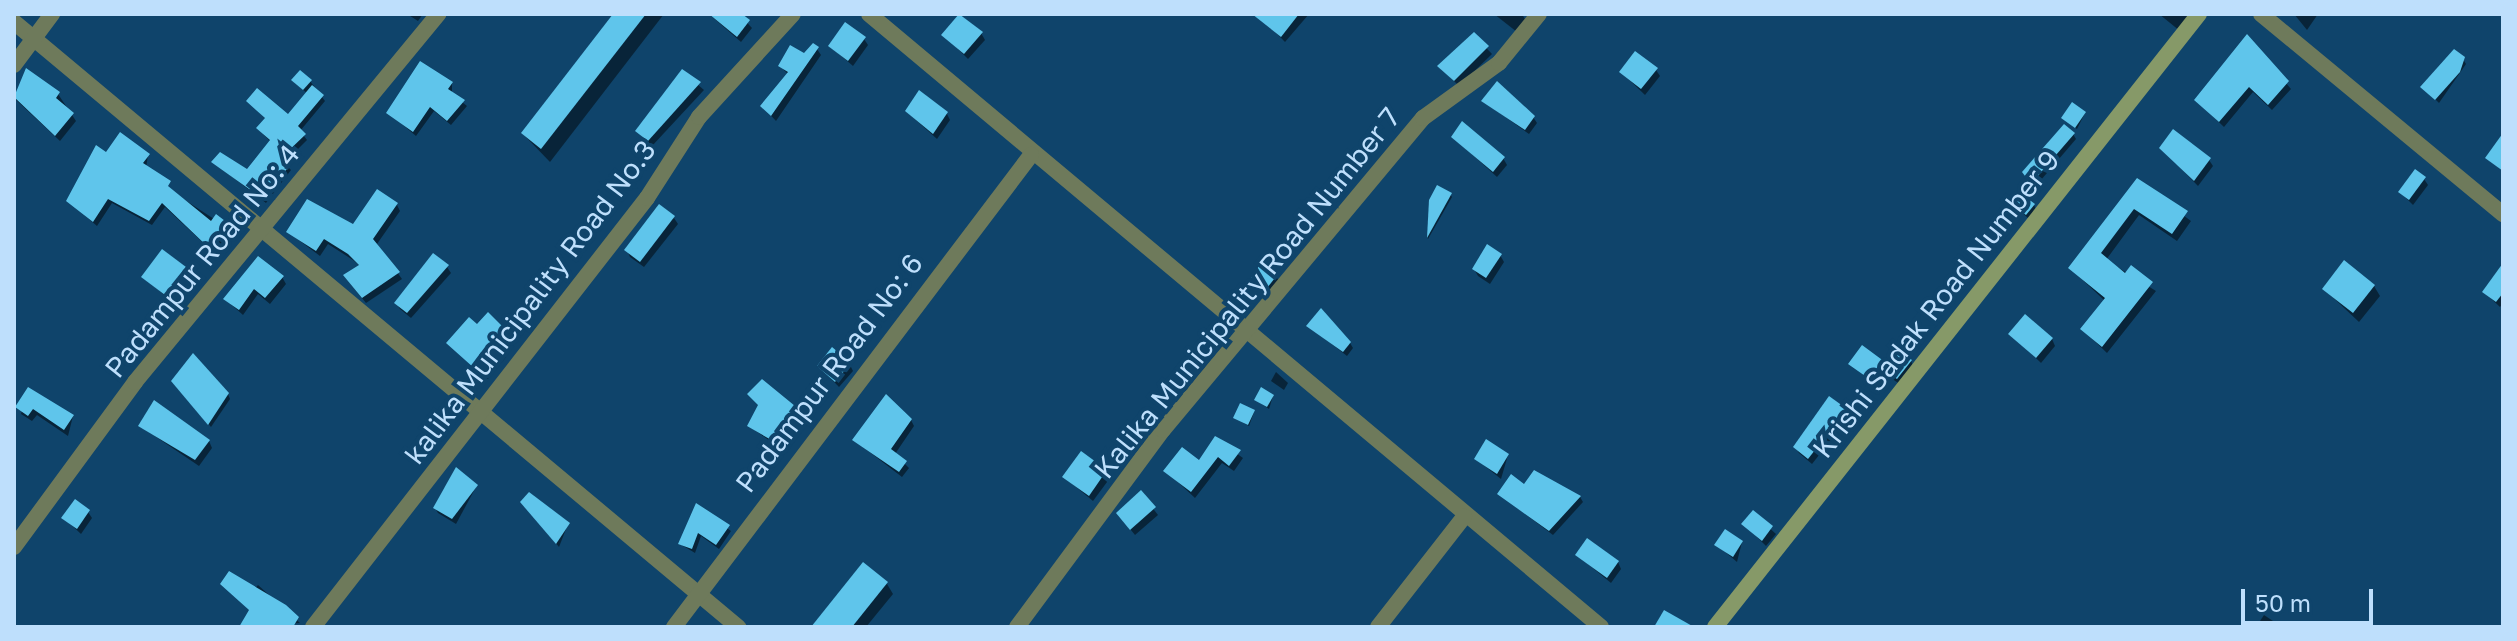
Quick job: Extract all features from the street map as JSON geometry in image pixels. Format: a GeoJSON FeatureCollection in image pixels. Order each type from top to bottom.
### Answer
{"type":"FeatureCollection","features":[{"type":"Feature","properties":{"kind":"street"},"geometry":{"type":"LineString","coordinates":[[14,65],[52,14]]}},
{"type":"Feature","properties":{"kind":"street","name":"Padampur Road No: 4"},"geometry":{"type":"LineString","coordinates":[[14,547],[261,229],[438,14]]}},
{"type":"Feature","properties":{"kind":"street","name":"kalika Municipality Road No.3"},"geometry":{"type":"LineString","coordinates":[[313,627],[647,198],[699,117],[793,14]]}},
{"type":"Feature","properties":{"kind":"street"},"geometry":{"type":"LineString","coordinates":[[869,14],[1031,155],[1248,326],[1464,517],[1601,627]]}},
{"type":"Feature","properties":{"kind":"street","name":"Kalika Municipality Road Number 7"},"geometry":{"type":"LineString","coordinates":[[1017,627],[1248,326],[1423,118],[1499,63],[1539,14]]}},
{"type":"Feature","properties":{"kind":"street","name":"Krishi Sadak Road Number 9"},"geometry":{"type":"LineString","coordinates":[[1715,627],[2199,14]]}},
{"type":"Feature","properties":{"kind":"street"},"geometry":{"type":"LineString","coordinates":[[2261,14],[2503,214]]}},
{"type":"Feature","properties":{"kind":"street"},"geometry":{"type":"LineString","coordinates":[[14,22],[738,627]]}},
{"type":"Feature","properties":{"kind":"street","name":"Padampur Road No: 6"},"geometry":{"type":"LineString","coordinates":[[674,627],[700,596],[842,396],[1031,155]]}},
{"type":"Feature","properties":{"kind":"street"},"geometry":{"type":"LineString","coordinates":[[1378,627],[1464,517]]}},
{"type":"Feature","properties":{"kind":"building"},"geometry":{"type":"Polygon","coordinates":[[[613,14],[646,14],[541,149],[521,133],[613,14]]]}},
{"type":"Feature","properties":{"kind":"building"},"geometry":{"type":"Polygon","coordinates":[[[709,14],[742,14],[750,20],[737,37],[709,14]]]}},
{"type":"Feature","properties":{"kind":"building"},"geometry":{"type":"Polygon","coordinates":[[[959,14],[983,32],[964,54],[941,35],[959,14]]]}},
{"type":"Feature","properties":{"kind":"building"},"geometry":{"type":"Polygon","coordinates":[[[1252,14],[1299,14],[1281,37],[1252,14]]]}},
{"type":"Feature","properties":{"kind":"building"},"geometry":{"type":"Polygon","coordinates":[[[845,22],[866,37],[848,61],[828,46],[845,22]]]}},
{"type":"Feature","properties":{"kind":"building"},"geometry":{"type":"Polygon","coordinates":[[[1474,32],[1489,46],[1454,81],[1437,66],[1474,32]]]}},
{"type":"Feature","properties":{"kind":"building"},"geometry":{"type":"Polygon","coordinates":[[[2247,34],[2289,81],[2268,105],[2249,87],[2219,122],[2194,100],[2247,34]]]}},
{"type":"Feature","properties":{"kind":"building"},"geometry":{"type":"Polygon","coordinates":[[[813,43],[819,47],[771,116],[760,106],[788,72],[778,66],[790,45],[804,53],[813,43]]]}},
{"type":"Feature","properties":{"kind":"building"},"geometry":{"type":"Polygon","coordinates":[[[2454,49],[2465,57],[2460,72],[2435,100],[2420,87],[2454,49]]]}},
{"type":"Feature","properties":{"kind":"building"},"geometry":{"type":"Polygon","coordinates":[[[1635,51],[1658,68],[1641,89],[1619,72],[1635,51]]]}},
{"type":"Feature","properties":{"kind":"building"},"geometry":{"type":"Polygon","coordinates":[[[420,61],[453,82],[448,89],[465,100],[447,121],[430,107],[413,132],[386,113],[420,61]]]}},
{"type":"Feature","properties":{"kind":"building"},"geometry":{"type":"Polygon","coordinates":[[[26,68],[60,92],[56,98],[74,113],[55,136],[14,97],[26,68]]]}},
{"type":"Feature","properties":{"kind":"building"},"geometry":{"type":"Polygon","coordinates":[[[682,69],[701,82],[648,141],[635,131],[682,69]]]}},
{"type":"Feature","properties":{"kind":"building"},"geometry":{"type":"Polygon","coordinates":[[[300,70],[312,80],[303,90],[291,80],[300,70]]]}},
{"type":"Feature","properties":{"kind":"building"},"geometry":{"type":"Polygon","coordinates":[[[1497,81],[1535,116],[1525,130],[1481,101],[1497,81]]]}},
{"type":"Feature","properties":{"kind":"building"},"geometry":{"type":"Polygon","coordinates":[[[312,85],[324,95],[298,126],[306,134],[281,158],[290,165],[263,199],[211,162],[220,152],[247,169],[270,140],[256,128],[265,118],[246,101],[257,88],[288,114],[312,85]]]}},
{"type":"Feature","properties":{"kind":"building"},"geometry":{"type":"Polygon","coordinates":[[[919,90],[948,112],[933,134],[905,111],[919,90]]]}},
{"type":"Feature","properties":{"kind":"building"},"geometry":{"type":"Polygon","coordinates":[[[2072,102],[2086,112],[2075,128],[2061,118],[2072,102]]]}},
{"type":"Feature","properties":{"kind":"building"},"geometry":{"type":"Polygon","coordinates":[[[1462,121],[1505,157],[1493,172],[1451,137],[1462,121]]]}},
{"type":"Feature","properties":{"kind":"building"},"geometry":{"type":"Polygon","coordinates":[[[2064,124],[2075,133],[2031,184],[2022,172],[2064,124]]]}},
{"type":"Feature","properties":{"kind":"building"},"geometry":{"type":"Polygon","coordinates":[[[2173,129],[2211,158],[2194,181],[2159,148],[2173,129]]]}},
{"type":"Feature","properties":{"kind":"building"},"geometry":{"type":"Polygon","coordinates":[[[120,132],[150,154],[143,163],[171,181],[168,186],[211,221],[216,214],[229,224],[210,249],[162,203],[149,221],[108,199],[93,222],[66,201],[96,145],[106,152],[120,132]]]}},
{"type":"Feature","properties":{"kind":"building"},"geometry":{"type":"Polygon","coordinates":[[[2503,133],[2503,171],[2485,158],[2503,133]]]}},
{"type":"Feature","properties":{"kind":"building"},"geometry":{"type":"Polygon","coordinates":[[[2415,169],[2426,177],[2409,200],[2398,192],[2415,169]]]}},
{"type":"Feature","properties":{"kind":"building"},"geometry":{"type":"Polygon","coordinates":[[[2137,178],[2188,211],[2172,234],[2134,209],[2101,253],[2125,273],[2131,265],[2153,282],[2102,347],[2080,329],[2105,298],[2068,268],[2137,178]]]}},
{"type":"Feature","properties":{"kind":"building"},"geometry":{"type":"Polygon","coordinates":[[[1437,185],[1452,193],[1427,238],[1429,200],[1437,185]]]}},
{"type":"Feature","properties":{"kind":"building"},"geometry":{"type":"Polygon","coordinates":[[[377,189],[398,203],[373,239],[400,272],[362,298],[343,275],[359,265],[348,254],[324,239],[316,251],[286,232],[307,199],[353,224],[377,189]]]}},
{"type":"Feature","properties":{"kind":"building"},"geometry":{"type":"Polygon","coordinates":[[[2019,192],[2035,204],[2026,215],[2011,204],[2019,192]]]}},
{"type":"Feature","properties":{"kind":"building"},"geometry":{"type":"Polygon","coordinates":[[[659,204],[675,216],[640,262],[624,250],[659,204]]]}},
{"type":"Feature","properties":{"kind":"building"},"geometry":{"type":"Polygon","coordinates":[[[1487,244],[1502,254],[1486,278],[1472,269],[1487,244]]]}},
{"type":"Feature","properties":{"kind":"building"},"geometry":{"type":"Polygon","coordinates":[[[162,249],[186,267],[165,295],[141,277],[162,249]]]}},
{"type":"Feature","properties":{"kind":"building"},"geometry":{"type":"Polygon","coordinates":[[[433,253],[449,265],[407,313],[394,303],[433,253]]]}},
{"type":"Feature","properties":{"kind":"building"},"geometry":{"type":"Polygon","coordinates":[[[258,256],[284,276],[265,298],[254,289],[239,310],[223,299],[258,256]]]}},
{"type":"Feature","properties":{"kind":"building"},"geometry":{"type":"Polygon","coordinates":[[[2344,260],[2375,285],[2353,313],[2322,289],[2344,260]]]}},
{"type":"Feature","properties":{"kind":"building"},"geometry":{"type":"Polygon","coordinates":[[[1262,262],[1278,274],[1267,288],[1251,277],[1262,262]]]}},
{"type":"Feature","properties":{"kind":"building"},"geometry":{"type":"Polygon","coordinates":[[[2503,263],[2503,293],[2496,302],[2482,292],[2503,263]]]}},
{"type":"Feature","properties":{"kind":"building"},"geometry":{"type":"Polygon","coordinates":[[[1321,308],[1351,342],[1343,352],[1306,326],[1321,308]]]}},
{"type":"Feature","properties":{"kind":"building"},"geometry":{"type":"Polygon","coordinates":[[[488,312],[508,332],[496,344],[505,351],[483,376],[446,343],[469,317],[477,324],[488,312]]]}},
{"type":"Feature","properties":{"kind":"building"},"geometry":{"type":"Polygon","coordinates":[[[2025,314],[2053,338],[2036,358],[2008,334],[2025,314]]]}},
{"type":"Feature","properties":{"kind":"building"},"geometry":{"type":"Polygon","coordinates":[[[1862,345],[1885,362],[1895,348],[1912,360],[1897,379],[1887,372],[1878,385],[1848,364],[1862,345]]]}},
{"type":"Feature","properties":{"kind":"building"},"geometry":{"type":"Polygon","coordinates":[[[832,347],[851,363],[835,382],[817,366],[832,347]]]}},
{"type":"Feature","properties":{"kind":"building"},"geometry":{"type":"Polygon","coordinates":[[[193,353],[229,393],[208,425],[171,381],[193,353]]]}},
{"type":"Feature","properties":{"kind":"building"},"geometry":{"type":"Polygon","coordinates":[[[762,379],[795,406],[773,441],[747,426],[758,405],[747,394],[762,379]]]}},
{"type":"Feature","properties":{"kind":"building"},"geometry":{"type":"Polygon","coordinates":[[[28,387],[74,415],[64,430],[33,409],[28,416],[15,407],[28,387]]]}},
{"type":"Feature","properties":{"kind":"building"},"geometry":{"type":"Polygon","coordinates":[[[1261,387],[1274,395],[1267,407],[1254,400],[1261,387]]]}},
{"type":"Feature","properties":{"kind":"building"},"geometry":{"type":"Polygon","coordinates":[[[886,394],[912,419],[891,449],[907,461],[899,472],[852,440],[886,394]]]}},
{"type":"Feature","properties":{"kind":"building"},"geometry":{"type":"Polygon","coordinates":[[[1829,396],[1847,409],[1808,459],[1793,447],[1829,396]]]}},
{"type":"Feature","properties":{"kind":"building"},"geometry":{"type":"Polygon","coordinates":[[[154,400],[210,440],[195,460],[138,426],[154,400]]]}},
{"type":"Feature","properties":{"kind":"building"},"geometry":{"type":"Polygon","coordinates":[[[1240,403],[1255,410],[1248,425],[1233,418],[1240,403]]]}},
{"type":"Feature","properties":{"kind":"building"},"geometry":{"type":"Polygon","coordinates":[[[1215,436],[1241,450],[1229,466],[1218,457],[1191,492],[1163,471],[1182,447],[1199,460],[1215,436]]]}},
{"type":"Feature","properties":{"kind":"building"},"geometry":{"type":"Polygon","coordinates":[[[1486,439],[1509,454],[1497,474],[1474,459],[1486,439]]]}},
{"type":"Feature","properties":{"kind":"building"},"geometry":{"type":"Polygon","coordinates":[[[1081,451],[1107,470],[1089,496],[1062,477],[1081,451]]]}},
{"type":"Feature","properties":{"kind":"building"},"geometry":{"type":"Polygon","coordinates":[[[456,467],[478,485],[452,519],[433,508],[456,467]]]}},
{"type":"Feature","properties":{"kind":"building"},"geometry":{"type":"Polygon","coordinates":[[[1534,470],[1581,496],[1549,531],[1497,494],[1511,474],[1524,484],[1534,470]]]}},
{"type":"Feature","properties":{"kind":"building"},"geometry":{"type":"Polygon","coordinates":[[[1141,490],[1156,507],[1130,530],[1116,513],[1141,490]]]}},
{"type":"Feature","properties":{"kind":"building"},"geometry":{"type":"Polygon","coordinates":[[[529,492],[570,523],[556,544],[520,502],[529,492]]]}},
{"type":"Feature","properties":{"kind":"building"},"geometry":{"type":"Polygon","coordinates":[[[75,499],[90,510],[77,529],[61,518],[75,499]]]}},
{"type":"Feature","properties":{"kind":"building"},"geometry":{"type":"Polygon","coordinates":[[[696,503],[730,525],[716,545],[698,533],[692,549],[678,544],[696,503]]]}},
{"type":"Feature","properties":{"kind":"building"},"geometry":{"type":"Polygon","coordinates":[[[1753,510],[1773,526],[1762,541],[1741,524],[1753,510]]]}},
{"type":"Feature","properties":{"kind":"building"},"geometry":{"type":"Polygon","coordinates":[[[1725,529],[1743,541],[1733,557],[1714,545],[1725,529]]]}},
{"type":"Feature","properties":{"kind":"building"},"geometry":{"type":"Polygon","coordinates":[[[1587,538],[1619,561],[1607,578],[1575,555],[1587,538]]]}},
{"type":"Feature","properties":{"kind":"building"},"geometry":{"type":"Polygon","coordinates":[[[863,562],[888,582],[852,627],[811,627],[863,562]]]}},
{"type":"Feature","properties":{"kind":"building"},"geometry":{"type":"Polygon","coordinates":[[[229,571],[286,605],[299,617],[293,627],[239,627],[249,610],[220,584],[229,571]]]}},
{"type":"Feature","properties":{"kind":"building"},"geometry":{"type":"Polygon","coordinates":[[[1664,610],[1694,627],[1654,627],[1664,610]]]}}]}
